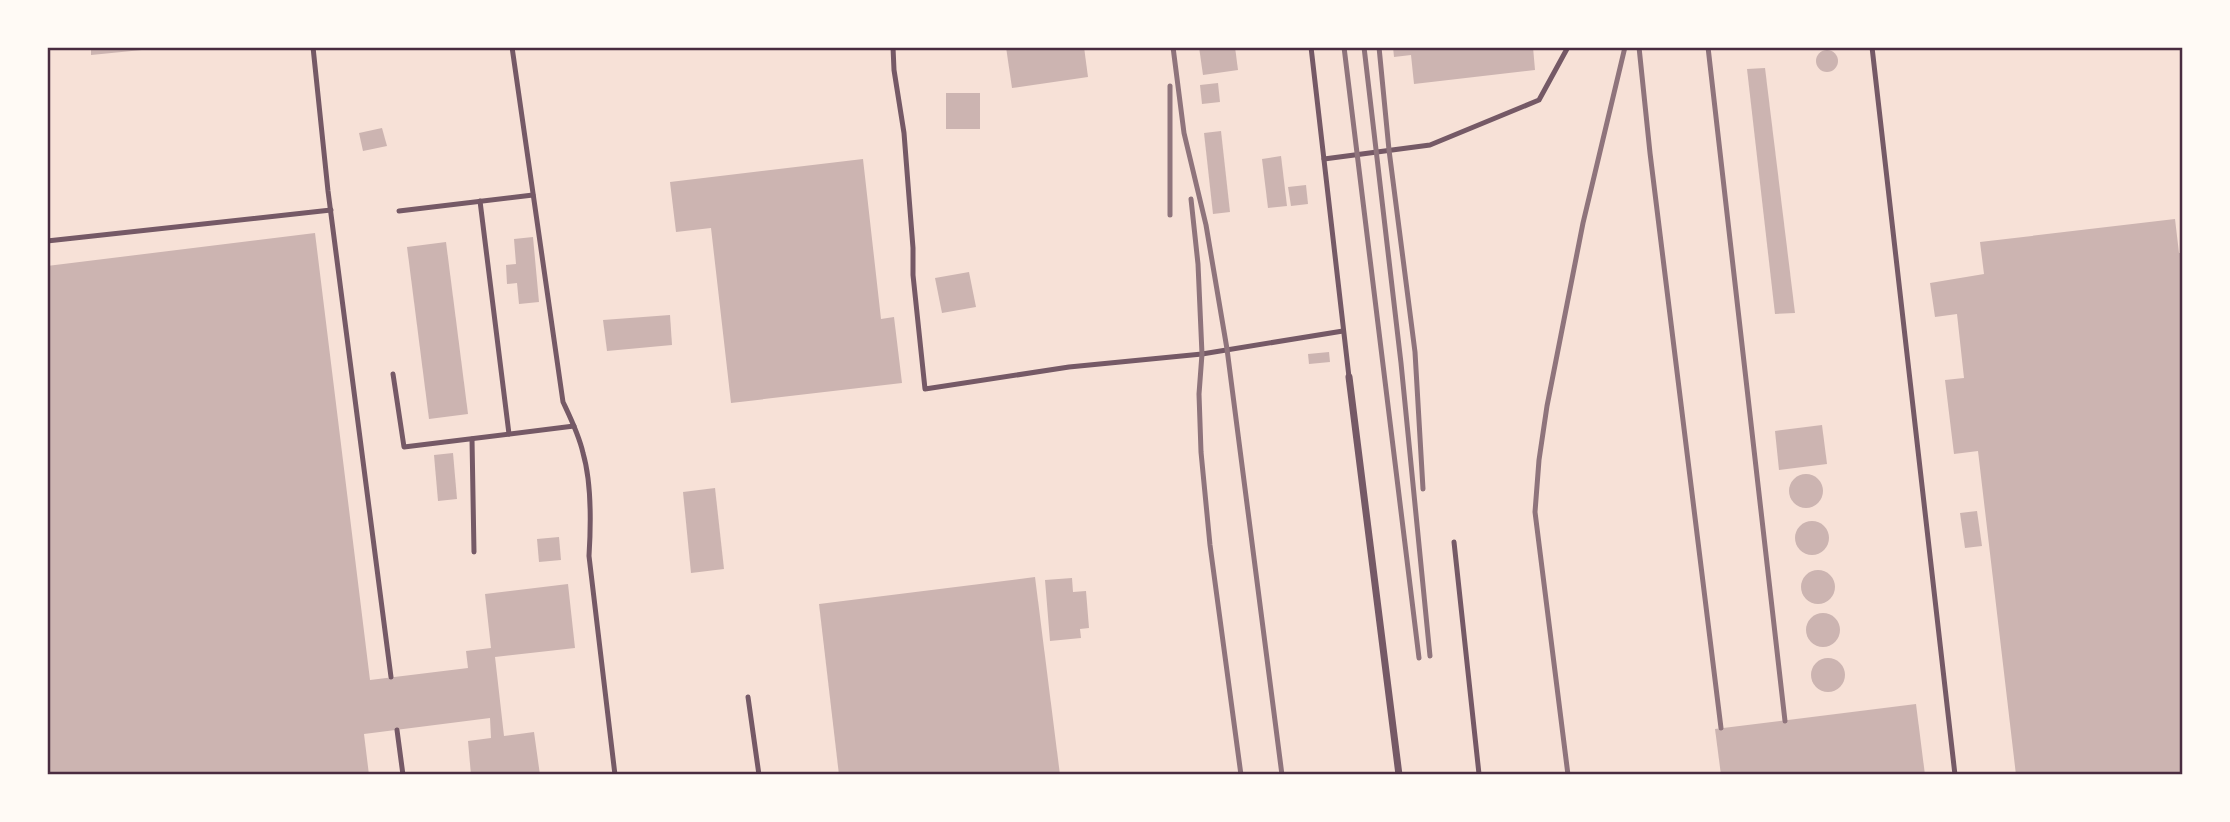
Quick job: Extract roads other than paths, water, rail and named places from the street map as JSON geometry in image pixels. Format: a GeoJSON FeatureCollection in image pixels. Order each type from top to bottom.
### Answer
{"type":"FeatureCollection","features":[{"type":"Feature","properties":{"kind":"street"},"geometry":{"type":"LineString","coordinates":[[1349,377],[1399,775]]}},
{"type":"Feature","properties":{"kind":"lane"},"geometry":{"type":"LineString","coordinates":[[313,47],[331,210],[391,677]]}},
{"type":"Feature","properties":{"kind":"lane"},"geometry":{"type":"LineString","coordinates":[[512,47],[563,402],[584,455],[592,520],[589,556],[615,775]]}},
{"type":"Feature","properties":{"kind":"lane"},"geometry":{"type":"LineString","coordinates":[[893,47],[904,133],[913,275],[925,389],[1069,367],[1202,354],[1343,331]]}},
{"type":"Feature","properties":{"kind":"lane"},"geometry":{"type":"LineString","coordinates":[[1311,47],[1349,377]]}},
{"type":"Feature","properties":{"kind":"lane"},"geometry":{"type":"LineString","coordinates":[[1324,159],[1430,145],[1539,100],[1568,47]]}},
{"type":"Feature","properties":{"kind":"lane"},"geometry":{"type":"LineString","coordinates":[[1872,47],[1955,775]]}},
{"type":"Feature","properties":{"kind":"lane"},"geometry":{"type":"LineString","coordinates":[[399,211],[533,195]]}},
{"type":"Feature","properties":{"kind":"lane"},"geometry":{"type":"LineString","coordinates":[[480,201],[509,434]]}},
{"type":"Feature","properties":{"kind":"lane"},"geometry":{"type":"LineString","coordinates":[[47,241],[331,210]]}},
{"type":"Feature","properties":{"kind":"lane"},"geometry":{"type":"LineString","coordinates":[[393,374],[404,447],[574,426]]}},
{"type":"Feature","properties":{"kind":"lane"},"geometry":{"type":"LineString","coordinates":[[472,439],[474,552]]}},
{"type":"Feature","properties":{"kind":"lane"},"geometry":{"type":"LineString","coordinates":[[1454,542],[1479,774],[1476,775]]}},
{"type":"Feature","properties":{"kind":"lane"},"geometry":{"type":"LineString","coordinates":[[748,697],[759,775]]}},
{"type":"Feature","properties":{"kind":"lane"},"geometry":{"type":"LineString","coordinates":[[397,730],[403,775]]}},
{"type":"Feature","properties":{"kind":"railway"},"geometry":{"type":"LineString","coordinates":[[1173,47],[1184,133],[1206,225],[1227,349],[1282,775]]}},
{"type":"Feature","properties":{"kind":"railway"},"geometry":{"type":"LineString","coordinates":[[1344,47],[1419,658]]}},
{"type":"Feature","properties":{"kind":"railway"},"geometry":{"type":"LineString","coordinates":[[1364,47],[1401,363],[1430,656]]}},
{"type":"Feature","properties":{"kind":"railway"},"geometry":{"type":"LineString","coordinates":[[1379,47],[1389,150],[1415,352],[1423,489]]}},
{"type":"Feature","properties":{"kind":"railway"},"geometry":{"type":"LineString","coordinates":[[1568,775],[1535,512],[1539,460],[1583,223],[1625,47]]}},
{"type":"Feature","properties":{"kind":"railway"},"geometry":{"type":"LineString","coordinates":[[1639,47],[1721,728]]}},
{"type":"Feature","properties":{"kind":"railway"},"geometry":{"type":"LineString","coordinates":[[1708,47],[1785,721]]}},
{"type":"Feature","properties":{"kind":"railway"},"geometry":{"type":"LineString","coordinates":[[1170,86],[1170,215]]}},
{"type":"Feature","properties":{"kind":"railway"},"geometry":{"type":"LineString","coordinates":[[1191,199],[1198,264],[1202,354],[1199,394],[1201,452],[1210,545],[1241,775]]}}]}
